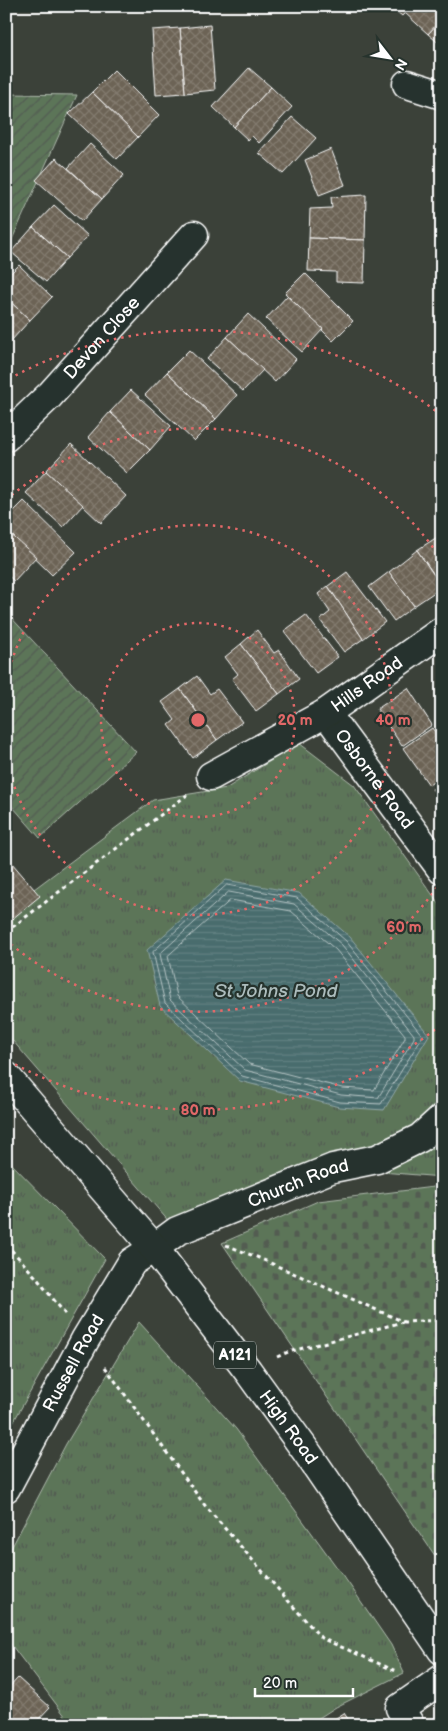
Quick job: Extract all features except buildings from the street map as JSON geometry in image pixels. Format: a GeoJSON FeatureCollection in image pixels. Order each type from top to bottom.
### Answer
{"type":"FeatureCollection","features":[{"type":"Feature","properties":{"kind":"street"},"geometry":{"type":"LineString","coordinates":[[407,84],[442,95]]}},
{"type":"Feature","properties":{"kind":"street","name":"Devon Close"},"geometry":{"type":"LineString","coordinates":[[6,437],[50,395],[194,235]]}},
{"type":"Feature","properties":{"kind":"street","name":"Hills Road"},"geometry":{"type":"LineString","coordinates":[[211,776],[326,713],[442,631]]}},
{"type":"Feature","properties":{"kind":"street","name":"Osborne Road"},"geometry":{"type":"LineString","coordinates":[[326,713],[442,870]]}},
{"type":"Feature","properties":{"kind":"street","name":"High Road"},"geometry":{"type":"LineString","coordinates":[[6,1076],[154,1248],[306,1451],[442,1650]]}},
{"type":"Feature","properties":{"kind":"street","name":"Church Road"},"geometry":{"type":"LineString","coordinates":[[154,1248],[177,1231],[333,1168],[377,1159],[420,1138],[442,1118]]}},
{"type":"Feature","properties":{"kind":"street","name":"Russell Road"},"geometry":{"type":"LineString","coordinates":[[6,1488],[85,1340],[132,1262],[154,1248]]}},
{"type":"Feature","properties":{"kind":"street"},"geometry":{"type":"LineString","coordinates":[[410,1725],[400,1708],[436,1682]]}},
{"type":"Feature","properties":{"kind":"path"},"geometry":{"type":"LineString","coordinates":[[6,932],[211,776]]}},
{"type":"Feature","properties":{"kind":"path"},"geometry":{"type":"LineString","coordinates":[[177,1231],[218,1242],[259,1258],[404,1322]]}},
{"type":"Feature","properties":{"kind":"path"},"geometry":{"type":"LineString","coordinates":[[6,1244],[36,1276],[85,1340],[206,1507],[321,1638],[436,1682]]}},
{"type":"Feature","properties":{"kind":"path"},"geometry":{"type":"LineString","coordinates":[[248,1372],[288,1352],[404,1322],[442,1320]]}},
{"type":"Feature","properties":{"kind":"green space"},"geometry":{"type":"Polygon","coordinates":[[[6,92],[9,94],[77,95],[6,253],[6,92]]]}},
{"type":"Feature","properties":{"kind":"green space"},"geometry":{"type":"Polygon","coordinates":[[[6,612],[136,752],[40,838],[6,799],[6,612]]]}},
{"type":"Feature","properties":{"kind":"green space"},"geometry":{"type":"Polygon","coordinates":[[[299,743],[354,785],[442,908],[442,1177],[333,1168],[177,1231],[6,1033],[6,910],[153,800],[227,788],[299,743]]]}},
{"type":"Feature","properties":{"kind":"green space"},"geometry":{"type":"Polygon","coordinates":[[[6,1158],[105,1259],[6,1435],[6,1158]]]}},
{"type":"Feature","properties":{"kind":"green space"},"geometry":{"type":"Polygon","coordinates":[[[442,1186],[442,1566],[222,1243],[318,1201],[442,1186]]]}},
{"type":"Feature","properties":{"kind":"green space"},"geometry":{"type":"Polygon","coordinates":[[[139,1322],[236,1429],[391,1645],[404,1673],[336,1707],[308,1725],[72,1725],[6,1638],[6,1558],[66,1444],[139,1322]]]}},
{"type":"Feature","properties":{"kind":"water","name":"St Johns Pond"},"geometry":{"type":"Polygon","coordinates":[[[226,880],[299,893],[350,937],[429,1035],[384,1110],[339,1107],[240,1081],[160,1006],[147,950],[226,880]]]}}]}
